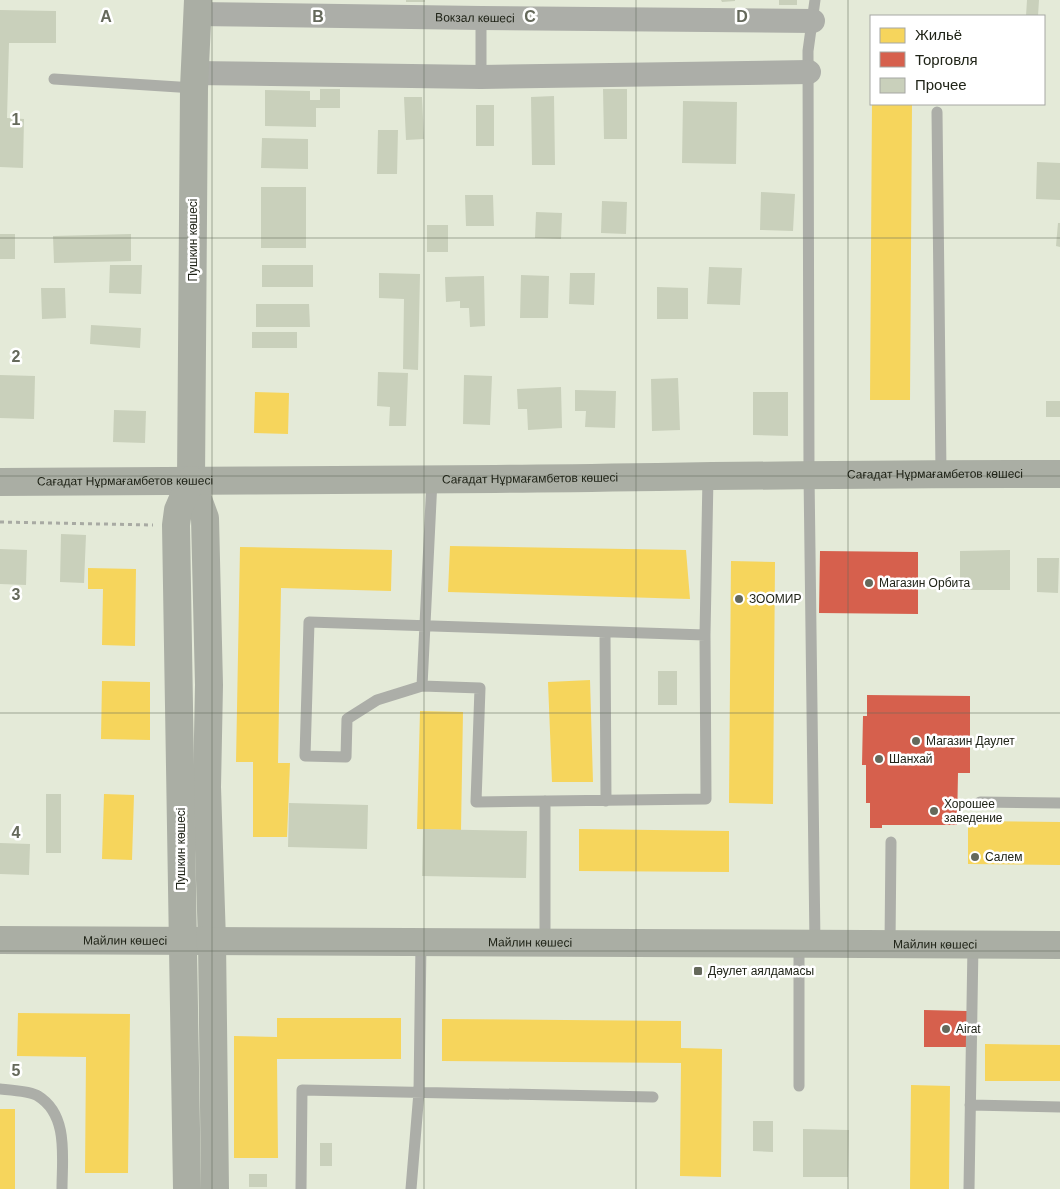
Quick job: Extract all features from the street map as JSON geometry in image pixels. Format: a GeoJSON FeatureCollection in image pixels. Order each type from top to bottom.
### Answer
{"type":"FeatureCollection","features":[{"type":"Feature","properties":{"kind":"street","name":"Вокзал көшесі"},"geometry":{"type":"LineString","coordinates":[[197,7],[481,18],[814,10]]}},
{"type":"Feature","properties":{"kind":"street","name":"Пушкин көшесі"},"geometry":{"type":"LineString","coordinates":[[187,1189],[182,940],[194,786],[208,685],[205,518],[191,480],[194,80],[197,7]]}},
{"type":"Feature","properties":{"kind":"street"},"geometry":{"type":"LineString","coordinates":[[194,80],[808,72]]}},
{"type":"Feature","properties":{"kind":"street","name":"Сағадат Нұрмағамбетов көшесі"},"geometry":{"type":"LineString","coordinates":[[0,482],[432,480],[941,473],[1060,474]]}},
{"type":"Feature","properties":{"kind":"street"},"geometry":{"type":"LineString","coordinates":[[177,518],[191,480]]}},
{"type":"Feature","properties":{"kind":"street","name":"Пушкин көшесі"},"geometry":{"type":"LineString","coordinates":[[177,518],[194,786],[212,941],[215,1189]]}},
{"type":"Feature","properties":{"kind":"street","name":"Майлин көшесі"},"geometry":{"type":"LineString","coordinates":[[0,940],[1060,945]]}},
{"type":"Feature","properties":{"kind":"lane"},"geometry":{"type":"LineString","coordinates":[[799,1086],[807,944],[808,51],[814,10]]}},
{"type":"Feature","properties":{"kind":"lane"},"geometry":{"type":"LineString","coordinates":[[481,18],[481,77]]}},
{"type":"Feature","properties":{"kind":"lane"},"geometry":{"type":"LineString","coordinates":[[54,79],[194,80]]}},
{"type":"Feature","properties":{"kind":"lane"},"geometry":{"type":"LineString","coordinates":[[937,112],[941,473]]}},
{"type":"Feature","properties":{"kind":"lane"},"geometry":{"type":"LineString","coordinates":[[705,635],[310,622],[305,756],[346,757],[348,719],[377,700],[422,686],[480,688],[476,802],[706,799],[705,635],[708,477]]}},
{"type":"Feature","properties":{"kind":"lane"},"geometry":{"type":"LineString","coordinates":[[422,686],[432,480]]}},
{"type":"Feature","properties":{"kind":"lane"},"geometry":{"type":"LineString","coordinates":[[604,632],[606,800]]}},
{"type":"Feature","properties":{"kind":"lane"},"geometry":{"type":"LineString","coordinates":[[545,801],[545,942]]}},
{"type":"Feature","properties":{"kind":"lane"},"geometry":{"type":"LineString","coordinates":[[980,802],[1060,803]]}},
{"type":"Feature","properties":{"kind":"lane"},"geometry":{"type":"LineString","coordinates":[[890,842],[890,944]]}},
{"type":"Feature","properties":{"kind":"lane"},"geometry":{"type":"LineString","coordinates":[[411,1189],[419,1092],[421,942]]}},
{"type":"Feature","properties":{"kind":"lane"},"geometry":{"type":"LineString","coordinates":[[969,1189],[973,945]]}},
{"type":"Feature","properties":{"kind":"lane"},"geometry":{"type":"LineString","coordinates":[[0,1089],[37,1094],[54,1109],[62,1137],[62,1189]]}},
{"type":"Feature","properties":{"kind":"lane"},"geometry":{"type":"LineString","coordinates":[[301,1189],[302,1090],[653,1097]]}},
{"type":"Feature","properties":{"kind":"lane"},"geometry":{"type":"LineString","coordinates":[[970,1105],[1060,1107]]}},
{"type":"Feature","properties":{"kind":"path"},"geometry":{"type":"LineString","coordinates":[[0,522],[177,518]]}},
{"type":"Feature","properties":{"kind":"building: Жильё"},"geometry":{"type":"Polygon","coordinates":[[[872,105],[912,105],[910,400],[870,400],[872,105]]]}},
{"type":"Feature","properties":{"kind":"building: Жильё"},"geometry":{"type":"Polygon","coordinates":[[[255,392],[289,393],[288,434],[254,433],[255,392]]]}},
{"type":"Feature","properties":{"kind":"building: Жильё"},"geometry":{"type":"Polygon","coordinates":[[[450,546],[686,550],[690,599],[448,592],[450,546]]]}},
{"type":"Feature","properties":{"kind":"building: Жильё"},"geometry":{"type":"Polygon","coordinates":[[[240,547],[392,550],[391,591],[281,588],[278,763],[290,763],[287,837],[253,837],[253,762],[236,762],[240,547]]]}},
{"type":"Feature","properties":{"kind":"building: Жильё"},"geometry":{"type":"Polygon","coordinates":[[[731,561],[775,562],[773,804],[729,803],[731,561]]]}},
{"type":"Feature","properties":{"kind":"building: Жильё"},"geometry":{"type":"Polygon","coordinates":[[[88,568],[136,569],[135,646],[102,645],[103,589],[88,589],[88,568]]]}},
{"type":"Feature","properties":{"kind":"building: Жильё"},"geometry":{"type":"Polygon","coordinates":[[[590,680],[593,782],[552,782],[548,682],[590,680]]]}},
{"type":"Feature","properties":{"kind":"building: Жильё"},"geometry":{"type":"Polygon","coordinates":[[[102,681],[150,682],[150,740],[101,739],[102,681]]]}},
{"type":"Feature","properties":{"kind":"building: Жильё"},"geometry":{"type":"Polygon","coordinates":[[[420,711],[463,712],[461,830],[417,829],[420,711]]]}},
{"type":"Feature","properties":{"kind":"building: Жильё"},"geometry":{"type":"Polygon","coordinates":[[[104,794],[134,795],[132,860],[102,859],[104,794]]]}},
{"type":"Feature","properties":{"kind":"building: Жильё"},"geometry":{"type":"Polygon","coordinates":[[[968,821],[1060,822],[1060,865],[968,864],[968,821]]]}},
{"type":"Feature","properties":{"kind":"building: Жильё"},"geometry":{"type":"Polygon","coordinates":[[[579,829],[729,831],[729,872],[579,871],[579,829]]]}},
{"type":"Feature","properties":{"kind":"building: Жильё"},"geometry":{"type":"Polygon","coordinates":[[[18,1013],[130,1014],[128,1173],[85,1173],[86,1057],[17,1056],[18,1013]]]}},
{"type":"Feature","properties":{"kind":"building: Жильё"},"geometry":{"type":"Polygon","coordinates":[[[277,1018],[401,1018],[401,1059],[277,1059],[278,1158],[234,1158],[234,1036],[277,1037],[277,1018]]]}},
{"type":"Feature","properties":{"kind":"building: Жильё"},"geometry":{"type":"Polygon","coordinates":[[[442,1019],[681,1021],[681,1048],[722,1049],[721,1177],[680,1176],[681,1063],[442,1061],[442,1019]]]}},
{"type":"Feature","properties":{"kind":"building: Жильё"},"geometry":{"type":"Polygon","coordinates":[[[985,1044],[1060,1045],[1060,1081],[985,1081],[985,1044]]]}},
{"type":"Feature","properties":{"kind":"building: Жильё"},"geometry":{"type":"Polygon","coordinates":[[[911,1085],[950,1086],[949,1189],[910,1189],[911,1085]]]}},
{"type":"Feature","properties":{"kind":"building: Жильё"},"geometry":{"type":"Polygon","coordinates":[[[0,1109],[15,1109],[15,1189],[0,1189],[0,1109]]]}},
{"type":"Feature","properties":{"kind":"building: Торговля","name":"Магазин Орбита"},"geometry":{"type":"Polygon","coordinates":[[[820,551],[918,552],[918,614],[819,613],[820,551]]]}},
{"type":"Feature","properties":{"kind":"building: Торговля","name":"Магазин Даулет"},"geometry":{"type":"Polygon","coordinates":[[[867,695],[970,696],[970,773],[958,773],[957,825],[882,825],[882,828],[870,828],[870,803],[866,803],[866,765],[862,765],[863,716],[867,716],[867,695]]]}},
{"type":"Feature","properties":{"kind":"building: Торговля","name":"Airat"},"geometry":{"type":"Polygon","coordinates":[[[924,1010],[967,1011],[967,1047],[924,1047],[924,1010]]]}},
{"type":"Feature","properties":{"kind":"building: Прочее"},"geometry":{"type":"Polygon","coordinates":[[[406,0],[425,0],[425,2],[406,2],[406,0]]]}},
{"type":"Feature","properties":{"kind":"building: Прочее"},"geometry":{"type":"Polygon","coordinates":[[[721,0],[735,0],[735,1],[722,2],[721,0]]]}},
{"type":"Feature","properties":{"kind":"building: Прочее"},"geometry":{"type":"Polygon","coordinates":[[[779,0],[797,0],[797,5],[779,5],[779,0]]]}},
{"type":"Feature","properties":{"kind":"building: Прочее"},"geometry":{"type":"Polygon","coordinates":[[[1027,0],[1039,0],[1038,15],[1026,15],[1027,0]]]}},
{"type":"Feature","properties":{"kind":"building: Прочее"},"geometry":{"type":"Polygon","coordinates":[[[0,10],[56,11],[56,43],[9,43],[7,118],[24,119],[23,168],[0,167],[0,10]]]}},
{"type":"Feature","properties":{"kind":"building: Прочее"},"geometry":{"type":"Polygon","coordinates":[[[320,89],[340,89],[340,108],[316,108],[316,127],[265,126],[265,90],[310,91],[310,100],[320,100],[320,89]]]}},
{"type":"Feature","properties":{"kind":"building: Прочее"},"geometry":{"type":"Polygon","coordinates":[[[603,89],[627,89],[627,139],[604,139],[603,89]]]}},
{"type":"Feature","properties":{"kind":"building: Прочее"},"geometry":{"type":"Polygon","coordinates":[[[554,96],[555,165],[532,165],[531,97],[554,96]]]}},
{"type":"Feature","properties":{"kind":"building: Прочее"},"geometry":{"type":"Polygon","coordinates":[[[404,97],[422,97],[424,139],[406,140],[404,97]]]}},
{"type":"Feature","properties":{"kind":"building: Прочее"},"geometry":{"type":"Polygon","coordinates":[[[683,101],[737,102],[736,164],[682,163],[683,101]]]}},
{"type":"Feature","properties":{"kind":"building: Прочее"},"geometry":{"type":"Polygon","coordinates":[[[476,105],[494,105],[494,146],[476,146],[476,105]]]}},
{"type":"Feature","properties":{"kind":"building: Прочее"},"geometry":{"type":"Polygon","coordinates":[[[378,130],[398,130],[397,174],[377,174],[378,130]]]}},
{"type":"Feature","properties":{"kind":"building: Прочее"},"geometry":{"type":"Polygon","coordinates":[[[262,138],[308,139],[308,169],[261,168],[262,138]]]}},
{"type":"Feature","properties":{"kind":"building: Прочее"},"geometry":{"type":"Polygon","coordinates":[[[1037,162],[1060,163],[1060,200],[1036,199],[1037,162]]]}},
{"type":"Feature","properties":{"kind":"building: Прочее"},"geometry":{"type":"Polygon","coordinates":[[[261,187],[306,187],[306,248],[261,248],[261,187]]]}},
{"type":"Feature","properties":{"kind":"building: Прочее"},"geometry":{"type":"Polygon","coordinates":[[[761,192],[795,194],[793,231],[760,230],[761,192]]]}},
{"type":"Feature","properties":{"kind":"building: Прочее"},"geometry":{"type":"Polygon","coordinates":[[[465,195],[493,195],[494,226],[466,226],[465,195]]]}},
{"type":"Feature","properties":{"kind":"building: Прочее"},"geometry":{"type":"Polygon","coordinates":[[[602,201],[627,202],[626,234],[601,233],[602,201]]]}},
{"type":"Feature","properties":{"kind":"building: Прочее"},"geometry":{"type":"Polygon","coordinates":[[[536,212],[562,213],[561,239],[535,238],[536,212]]]}},
{"type":"Feature","properties":{"kind":"building: Прочее"},"geometry":{"type":"Polygon","coordinates":[[[1058,223],[1060,223],[1060,247],[1056,246],[1058,223]]]}},
{"type":"Feature","properties":{"kind":"building: Прочее"},"geometry":{"type":"Polygon","coordinates":[[[427,225],[448,225],[448,252],[427,252],[427,225]]]}},
{"type":"Feature","properties":{"kind":"building: Прочее"},"geometry":{"type":"Polygon","coordinates":[[[0,234],[15,234],[15,259],[0,259],[0,234]]]}},
{"type":"Feature","properties":{"kind":"building: Прочее"},"geometry":{"type":"Polygon","coordinates":[[[131,234],[131,261],[54,263],[53,236],[131,234]]]}},
{"type":"Feature","properties":{"kind":"building: Прочее"},"geometry":{"type":"Polygon","coordinates":[[[110,265],[142,265],[141,294],[109,293],[110,265]]]}},
{"type":"Feature","properties":{"kind":"building: Прочее"},"geometry":{"type":"Polygon","coordinates":[[[262,265],[313,265],[313,287],[262,287],[262,265]]]}},
{"type":"Feature","properties":{"kind":"building: Прочее"},"geometry":{"type":"Polygon","coordinates":[[[709,267],[742,268],[740,305],[707,304],[709,267]]]}},
{"type":"Feature","properties":{"kind":"building: Прочее"},"geometry":{"type":"Polygon","coordinates":[[[379,273],[420,274],[418,370],[403,369],[404,299],[379,298],[379,273]]]}},
{"type":"Feature","properties":{"kind":"building: Прочее"},"geometry":{"type":"Polygon","coordinates":[[[570,273],[595,273],[594,305],[569,304],[570,273]]]}},
{"type":"Feature","properties":{"kind":"building: Прочее"},"geometry":{"type":"Polygon","coordinates":[[[521,275],[549,276],[548,318],[520,318],[521,275]]]}},
{"type":"Feature","properties":{"kind":"building: Прочее"},"geometry":{"type":"Polygon","coordinates":[[[484,276],[485,326],[470,327],[469,308],[460,308],[460,301],[446,302],[445,277],[484,276]]]}},
{"type":"Feature","properties":{"kind":"building: Прочее"},"geometry":{"type":"Polygon","coordinates":[[[657,287],[688,288],[688,319],[657,319],[657,287]]]}},
{"type":"Feature","properties":{"kind":"building: Прочее"},"geometry":{"type":"Polygon","coordinates":[[[41,288],[65,288],[66,318],[42,319],[41,288]]]}},
{"type":"Feature","properties":{"kind":"building: Прочее"},"geometry":{"type":"Polygon","coordinates":[[[256,304],[309,304],[310,327],[256,327],[256,304]]]}},
{"type":"Feature","properties":{"kind":"building: Прочее"},"geometry":{"type":"Polygon","coordinates":[[[91,325],[141,328],[140,348],[90,344],[91,325]]]}},
{"type":"Feature","properties":{"kind":"building: Прочее"},"geometry":{"type":"Polygon","coordinates":[[[252,332],[297,332],[297,348],[252,348],[252,332]]]}},
{"type":"Feature","properties":{"kind":"building: Прочее"},"geometry":{"type":"Polygon","coordinates":[[[378,372],[408,373],[406,426],[389,426],[390,407],[377,406],[378,372]]]}},
{"type":"Feature","properties":{"kind":"building: Прочее"},"geometry":{"type":"Polygon","coordinates":[[[0,375],[35,376],[34,419],[0,418],[0,375]]]}},
{"type":"Feature","properties":{"kind":"building: Прочее"},"geometry":{"type":"Polygon","coordinates":[[[464,375],[492,376],[490,425],[463,424],[464,375]]]}},
{"type":"Feature","properties":{"kind":"building: Прочее"},"geometry":{"type":"Polygon","coordinates":[[[678,378],[680,430],[652,431],[651,379],[678,378]]]}},
{"type":"Feature","properties":{"kind":"building: Прочее"},"geometry":{"type":"Polygon","coordinates":[[[561,387],[562,428],[528,430],[527,409],[518,409],[517,389],[561,387]]]}},
{"type":"Feature","properties":{"kind":"building: Прочее"},"geometry":{"type":"Polygon","coordinates":[[[575,390],[616,391],[615,428],[585,427],[586,411],[575,411],[575,390]]]}},
{"type":"Feature","properties":{"kind":"building: Прочее"},"geometry":{"type":"Polygon","coordinates":[[[753,392],[788,392],[788,436],[753,435],[753,392]]]}},
{"type":"Feature","properties":{"kind":"building: Прочее"},"geometry":{"type":"Polygon","coordinates":[[[1046,401],[1060,401],[1060,417],[1046,417],[1046,401]]]}},
{"type":"Feature","properties":{"kind":"building: Прочее"},"geometry":{"type":"Polygon","coordinates":[[[114,410],[146,411],[145,443],[113,442],[114,410]]]}},
{"type":"Feature","properties":{"kind":"building: Прочее"},"geometry":{"type":"Polygon","coordinates":[[[61,534],[86,535],[84,583],[60,582],[61,534]]]}},
{"type":"Feature","properties":{"kind":"building: Прочее"},"geometry":{"type":"Polygon","coordinates":[[[0,549],[27,550],[26,585],[0,584],[0,549]]]}},
{"type":"Feature","properties":{"kind":"building: Прочее"},"geometry":{"type":"Polygon","coordinates":[[[1010,550],[1010,590],[960,590],[960,551],[1010,550]]]}},
{"type":"Feature","properties":{"kind":"building: Прочее"},"geometry":{"type":"Polygon","coordinates":[[[1037,558],[1059,558],[1058,593],[1037,592],[1037,558]]]}},
{"type":"Feature","properties":{"kind":"building: Прочее"},"geometry":{"type":"Polygon","coordinates":[[[658,671],[677,671],[677,705],[658,705],[658,671]]]}},
{"type":"Feature","properties":{"kind":"building: Прочее"},"geometry":{"type":"Polygon","coordinates":[[[46,794],[61,794],[61,853],[46,853],[46,794]]]}},
{"type":"Feature","properties":{"kind":"building: Прочее"},"geometry":{"type":"Polygon","coordinates":[[[289,803],[368,805],[367,849],[288,847],[289,803]]]}},
{"type":"Feature","properties":{"kind":"building: Прочее"},"geometry":{"type":"Polygon","coordinates":[[[423,829],[527,831],[526,878],[422,876],[423,829]]]}},
{"type":"Feature","properties":{"kind":"building: Прочее"},"geometry":{"type":"Polygon","coordinates":[[[0,843],[30,844],[29,875],[0,874],[0,843]]]}},
{"type":"Feature","properties":{"kind":"building: Прочее"},"geometry":{"type":"Polygon","coordinates":[[[753,1121],[773,1121],[773,1152],[753,1151],[753,1121]]]}},
{"type":"Feature","properties":{"kind":"building: Прочее"},"geometry":{"type":"Polygon","coordinates":[[[803,1129],[849,1130],[848,1177],[803,1177],[803,1129]]]}},
{"type":"Feature","properties":{"kind":"building: Прочее"},"geometry":{"type":"Polygon","coordinates":[[[320,1143],[332,1143],[332,1166],[320,1166],[320,1143]]]}},
{"type":"Feature","properties":{"kind":"building: Прочее"},"geometry":{"type":"Polygon","coordinates":[[[249,1174],[267,1174],[267,1187],[249,1187],[249,1174]]]}},
{"type":"Feature","properties":{"kind":"place","name":"Магазин Орбита"},"geometry":{"type":"Point","coordinates":[869,583]}},
{"type":"Feature","properties":{"kind":"place","name":"ЗООМИР"},"geometry":{"type":"Point","coordinates":[739,599]}},
{"type":"Feature","properties":{"kind":"place","name":"Магазин Даулет"},"geometry":{"type":"Point","coordinates":[916,741]}},
{"type":"Feature","properties":{"kind":"place","name":"Шанхай"},"geometry":{"type":"Point","coordinates":[879,759]}},
{"type":"Feature","properties":{"kind":"place","name":"Хорошее заведение"},"geometry":{"type":"Point","coordinates":[934,811]}},
{"type":"Feature","properties":{"kind":"place","name":"Салем"},"geometry":{"type":"Point","coordinates":[975,857]}},
{"type":"Feature","properties":{"kind":"place","name":"Дәулет аялдамасы"},"geometry":{"type":"Point","coordinates":[698,971]}},
{"type":"Feature","properties":{"kind":"place","name":"Airat"},"geometry":{"type":"Point","coordinates":[946,1029]}}]}
